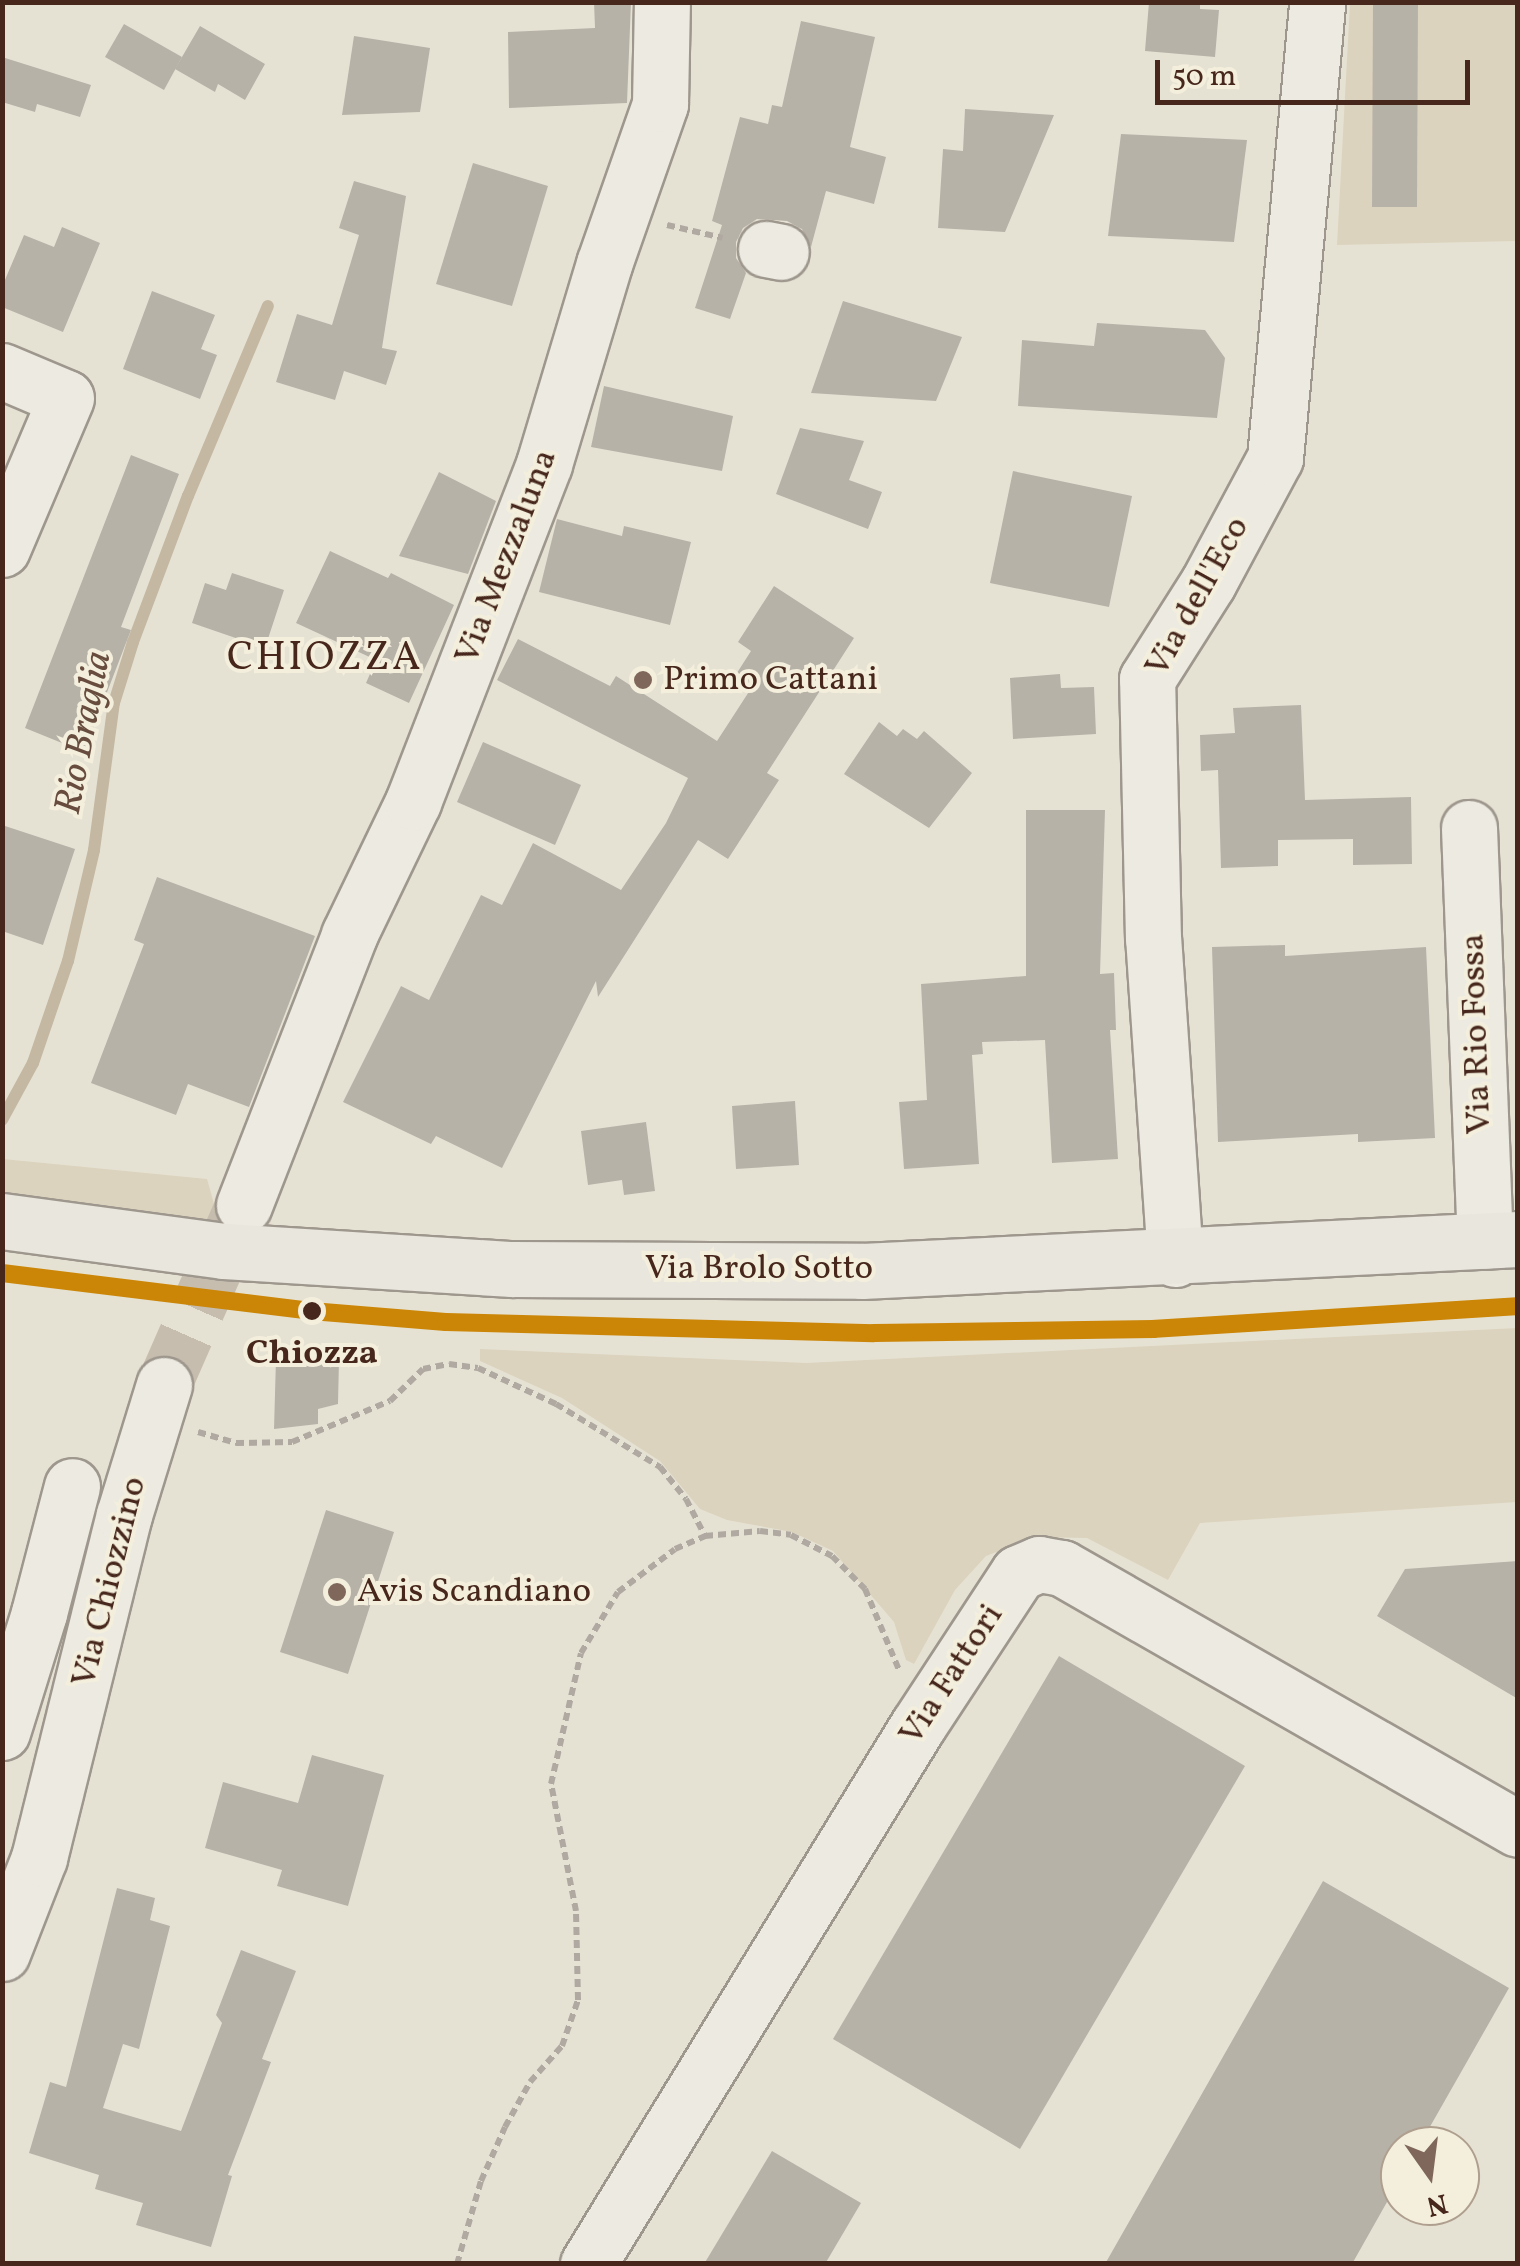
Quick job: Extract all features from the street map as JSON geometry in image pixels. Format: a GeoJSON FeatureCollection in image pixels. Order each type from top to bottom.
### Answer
{"type":"FeatureCollection","features":[{"type":"Feature","properties":{"kind":"main road","name":"Via Brolo Sotto"},"geometry":{"type":"LineString","coordinates":[[2,1221],[224,1251],[512,1268],[862,1270],[1176,1259],[1501,1240]]}},
{"type":"Feature","properties":{"kind":"street","name":"Via Mezzaluna"},"geometry":{"type":"LineString","coordinates":[[260,1208],[369,892],[413,802],[544,464],[660,104],[662,2]]}},
{"type":"Feature","properties":{"kind":"street","name":"Via dell'Eco"},"geometry":{"type":"LineString","coordinates":[[1176,1259],[1153,939],[1147,680],[1208,583],[1275,458],[1316,2]]}},
{"type":"Feature","properties":{"kind":"street"},"geometry":{"type":"LineString","coordinates":[[2,372],[66,398],[2,549]]}},
{"type":"Feature","properties":{"kind":"street","name":"Via Rio Fossa"},"geometry":{"type":"LineString","coordinates":[[1470,828],[1501,1240]]}},
{"type":"Feature","properties":{"kind":"street","name":"Via Chiozzino"},"geometry":{"type":"LineString","coordinates":[[2,1953],[39,1858],[124,1515],[172,1406]]}},
{"type":"Feature","properties":{"kind":"street","name":"Via Chiozzino"},"geometry":{"type":"LineString","coordinates":[[2,1732],[40,1614],[72,1486]]}},
{"type":"Feature","properties":{"kind":"street","name":"Via Fattori"},"geometry":{"type":"LineString","coordinates":[[588,2264],[938,1695],[1018,1574],[1039,1564],[1062,1568],[1518,1829]]}},
{"type":"Feature","properties":{"kind":"street"},"geometry":{"type":"LineString","coordinates":[[2,1762],[58,1780]]}},
{"type":"Feature","properties":{"kind":"path"},"geometry":{"type":"LineString","coordinates":[[622,214],[773,250]]}},
{"type":"Feature","properties":{"kind":"path"},"geometry":{"type":"LineString","coordinates":[[172,1406],[236,1443],[292,1442],[390,1401],[423,1369],[449,1364],[478,1368],[556,1404],[660,1468],[686,1499],[705,1536]]}},
{"type":"Feature","properties":{"kind":"path"},"geometry":{"type":"LineString","coordinates":[[457,2264],[481,2180],[504,2127],[530,2082],[562,2046],[578,2000],[576,1911],[552,1784],[581,1653],[618,1592],[676,1549],[705,1536],[760,1531],[791,1535],[832,1556],[865,1589],[882,1621],[896,1668],[938,1695]]}},
{"type":"Feature","properties":{"kind":"shaded area"},"geometry":{"type":"Polygon","coordinates":[[[1350,3],[1517,3],[1517,241],[1337,245],[1350,3]]]}},
{"type":"Feature","properties":{"kind":"shaded area"},"geometry":{"type":"Polygon","coordinates":[[[3,1159],[207,1179],[218,1218],[215,1223],[3,1203],[3,1159]]]}},
{"type":"Feature","properties":{"kind":"shaded area"},"geometry":{"type":"Polygon","coordinates":[[[1517,1328],[1517,1502],[1200,1523],[1168,1580],[1087,1538],[1035,1537],[986,1556],[955,1590],[914,1664],[906,1660],[894,1622],[833,1551],[792,1532],[727,1520],[700,1509],[660,1461],[562,1398],[480,1361],[480,1349],[806,1363],[1517,1328]]]}},
{"type":"Feature","properties":{"kind":"building"},"geometry":{"type":"Polygon","coordinates":[[[594,2],[631,2],[627,103],[509,108],[508,32],[595,28],[594,2]]]}},
{"type":"Feature","properties":{"kind":"building"},"geometry":{"type":"Polygon","coordinates":[[[1149,2],[1200,2],[1200,9],[1219,10],[1215,57],[1145,51],[1149,2]]]}},
{"type":"Feature","properties":{"kind":"building"},"geometry":{"type":"Polygon","coordinates":[[[1373,2],[1418,2],[1417,207],[1372,207],[1373,2]]]}},
{"type":"Feature","properties":{"kind":"building"},"geometry":{"type":"Polygon","coordinates":[[[801,21],[875,37],[850,147],[886,157],[874,204],[826,191],[811,247],[802,229],[787,221],[757,219],[743,228],[736,242],[736,258],[746,273],[730,319],[695,308],[722,225],[712,221],[740,117],[768,124],[772,105],[782,107],[801,21]]]}},
{"type":"Feature","properties":{"kind":"building"},"geometry":{"type":"Polygon","coordinates":[[[124,24],[182,57],[164,90],[105,57],[124,24]]]}},
{"type":"Feature","properties":{"kind":"building"},"geometry":{"type":"Polygon","coordinates":[[[200,26],[265,64],[245,100],[218,84],[215,92],[175,69],[200,26]]]}},
{"type":"Feature","properties":{"kind":"building"},"geometry":{"type":"Polygon","coordinates":[[[354,36],[430,48],[420,112],[342,115],[354,36]]]}},
{"type":"Feature","properties":{"kind":"building"},"geometry":{"type":"Polygon","coordinates":[[[2,57],[91,85],[80,117],[37,104],[35,112],[2,102],[2,57]]]}},
{"type":"Feature","properties":{"kind":"building"},"geometry":{"type":"Polygon","coordinates":[[[965,109],[1054,115],[1005,232],[938,228],[943,149],[963,151],[965,109]]]}},
{"type":"Feature","properties":{"kind":"building"},"geometry":{"type":"Polygon","coordinates":[[[1121,134],[1247,140],[1234,242],[1108,236],[1121,134]]]}},
{"type":"Feature","properties":{"kind":"building"},"geometry":{"type":"Polygon","coordinates":[[[473,163],[548,186],[512,306],[436,284],[473,163]]]}},
{"type":"Feature","properties":{"kind":"building"},"geometry":{"type":"Polygon","coordinates":[[[354,181],[406,196],[382,348],[397,351],[386,385],[344,371],[335,400],[276,382],[297,314],[332,325],[359,235],[339,228],[354,181]]]}},
{"type":"Feature","properties":{"kind":"building"},"geometry":{"type":"Polygon","coordinates":[[[62,227],[100,243],[63,332],[2,307],[2,287],[24,235],[54,247],[62,227]]]}},
{"type":"Feature","properties":{"kind":"building"},"geometry":{"type":"Polygon","coordinates":[[[152,291],[215,315],[201,349],[217,355],[200,399],[123,369],[152,291]]]}},
{"type":"Feature","properties":{"kind":"building"},"geometry":{"type":"Polygon","coordinates":[[[843,301],[962,337],[936,401],[811,393],[843,301]]]}},
{"type":"Feature","properties":{"kind":"building"},"geometry":{"type":"Polygon","coordinates":[[[1097,323],[1205,330],[1225,358],[1217,418],[1018,406],[1022,340],[1094,346],[1097,323]]]}},
{"type":"Feature","properties":{"kind":"building"},"geometry":{"type":"Polygon","coordinates":[[[604,386],[733,416],[722,471],[591,447],[604,386]]]}},
{"type":"Feature","properties":{"kind":"building"},"geometry":{"type":"Polygon","coordinates":[[[800,428],[864,441],[849,480],[882,492],[868,529],[776,494],[800,428]]]}},
{"type":"Feature","properties":{"kind":"building"},"geometry":{"type":"Polygon","coordinates":[[[131,455],[179,474],[121,627],[131,630],[84,752],[25,728],[131,455]]]}},
{"type":"Feature","properties":{"kind":"building"},"geometry":{"type":"Polygon","coordinates":[[[1013,471],[1132,496],[1109,607],[990,583],[1013,471]]]}},
{"type":"Feature","properties":{"kind":"building"},"geometry":{"type":"Polygon","coordinates":[[[439,472],[496,501],[468,574],[399,556],[439,472]]]}},
{"type":"Feature","properties":{"kind":"building"},"geometry":{"type":"Polygon","coordinates":[[[557,519],[622,536],[624,526],[691,542],[670,625],[539,592],[557,519]]]}},
{"type":"Feature","properties":{"kind":"building"},"geometry":{"type":"Polygon","coordinates":[[[330,551],[388,578],[391,573],[454,605],[409,703],[366,683],[376,660],[296,623],[330,551]]]}},
{"type":"Feature","properties":{"kind":"building"},"geometry":{"type":"Polygon","coordinates":[[[232,573],[284,590],[265,648],[192,623],[205,583],[226,590],[232,573]]]}},
{"type":"Feature","properties":{"kind":"building"},"geometry":{"type":"Polygon","coordinates":[[[774,586],[854,638],[767,773],[779,780],[728,859],[698,840],[598,997],[596,981],[502,1168],[436,1136],[431,1144],[343,1102],[401,986],[429,1000],[481,895],[502,905],[533,843],[621,890],[666,823],[688,778],[497,680],[518,639],[610,686],[616,676],[717,741],[752,687],[735,676],[751,651],[738,642],[774,586]]]}},
{"type":"Feature","properties":{"kind":"building"},"geometry":{"type":"Polygon","coordinates":[[[1060,674],[1061,688],[1094,687],[1096,734],[1013,739],[1010,678],[1060,674]]]}},
{"type":"Feature","properties":{"kind":"building"},"geometry":{"type":"Polygon","coordinates":[[[1301,705],[1305,800],[1411,797],[1412,864],[1353,865],[1353,839],[1278,840],[1278,866],[1221,868],[1218,770],[1201,771],[1200,735],[1235,733],[1233,708],[1301,705]]]}},
{"type":"Feature","properties":{"kind":"building"},"geometry":{"type":"Polygon","coordinates":[[[879,722],[897,736],[903,729],[917,739],[924,731],[972,773],[929,828],[844,774],[879,722]]]}},
{"type":"Feature","properties":{"kind":"building"},"geometry":{"type":"Polygon","coordinates":[[[483,742],[581,785],[555,845],[457,802],[483,742]]]}},
{"type":"Feature","properties":{"kind":"building"},"geometry":{"type":"Polygon","coordinates":[[[1026,810],[1105,810],[1100,974],[1114,973],[1116,1030],[1110,1030],[1118,1159],[1052,1163],[1045,1040],[982,1042],[983,1054],[972,1055],[979,1164],[904,1169],[899,1102],[927,1100],[921,984],[1026,976],[1026,810]]]}},
{"type":"Feature","properties":{"kind":"building"},"geometry":{"type":"Polygon","coordinates":[[[2,825],[75,849],[43,945],[2,931],[2,825]]]}},
{"type":"Feature","properties":{"kind":"building"},"geometry":{"type":"Polygon","coordinates":[[[157,877],[315,936],[249,1107],[188,1084],[176,1115],[91,1083],[144,944],[134,940],[157,877]]]}},
{"type":"Feature","properties":{"kind":"building"},"geometry":{"type":"Polygon","coordinates":[[[1285,945],[1285,956],[1426,947],[1435,1138],[1358,1142],[1358,1134],[1218,1142],[1212,947],[1285,945]]]}},
{"type":"Feature","properties":{"kind":"building"},"geometry":{"type":"Polygon","coordinates":[[[795,1101],[799,1165],[736,1169],[732,1106],[795,1101]]]}},
{"type":"Feature","properties":{"kind":"building"},"geometry":{"type":"Polygon","coordinates":[[[646,1122],[655,1191],[624,1195],[622,1180],[588,1185],[581,1131],[646,1122]]]}},
{"type":"Feature","properties":{"kind":"building"},"geometry":{"type":"Polygon","coordinates":[[[276,1358],[339,1360],[338,1404],[318,1409],[318,1424],[274,1429],[276,1358]]]}},
{"type":"Feature","properties":{"kind":"building","name":"Avis Scandiano"},"geometry":{"type":"Polygon","coordinates":[[[326,1510],[394,1532],[348,1674],[280,1652],[326,1510]]]}},
{"type":"Feature","properties":{"kind":"building"},"geometry":{"type":"Polygon","coordinates":[[[1518,1561],[1518,1699],[1377,1616],[1405,1569],[1518,1561]]]}},
{"type":"Feature","properties":{"kind":"building"},"geometry":{"type":"Polygon","coordinates":[[[1059,1656],[1245,1766],[1020,2149],[833,2039],[1059,1656]]]}},
{"type":"Feature","properties":{"kind":"building"},"geometry":{"type":"Polygon","coordinates":[[[312,1755],[384,1775],[348,1906],[277,1886],[282,1870],[205,1848],[223,1782],[298,1803],[312,1755]]]}},
{"type":"Feature","properties":{"kind":"building"},"geometry":{"type":"Polygon","coordinates":[[[1323,1881],[1509,1988],[1430,2126],[1380,2126],[1380,2214],[1352,2264],[1105,2264],[1323,1881]]]}},
{"type":"Feature","properties":{"kind":"building"},"geometry":{"type":"Polygon","coordinates":[[[117,1888],[155,1898],[150,1920],[170,1926],[139,2049],[123,2044],[103,2108],[181,2131],[222,2023],[216,2015],[241,1950],[296,1971],[262,2059],[271,2062],[228,2175],[232,2176],[211,2247],[136,2225],[143,2203],[95,2189],[99,2175],[29,2153],[50,2082],[66,2087],[117,1888]]]}},
{"type":"Feature","properties":{"kind":"building"},"geometry":{"type":"Polygon","coordinates":[[[772,2151],[861,2203],[825,2264],[704,2264],[772,2151]]]}},
{"type":"Feature","properties":{"kind":"waterway","name":"Rio Braglia"},"geometry":{"type":"LineString","coordinates":[[2,1120],[33,1063],[68,961],[94,850],[114,703],[133,642],[188,496],[268,306]]}},
{"type":"Feature","properties":{"kind":"tunnel"},"geometry":{"type":"LineString","coordinates":[[164,1385],[242,1207]]}},
{"type":"Feature","properties":{"kind":"transit line"},"geometry":{"type":"LineString","coordinates":[[2,1273],[311,1311],[446,1322],[874,1333],[1153,1329],[1518,1306]]}},
{"type":"Feature","properties":{"kind":"place","name":"Primo Cattani"},"geometry":{"type":"Point","coordinates":[643,680]}},
{"type":"Feature","properties":{"kind":"place","name":"Chiozza"},"geometry":{"type":"Point","coordinates":[312,1311]}},
{"type":"Feature","properties":{"kind":"place","name":"Avis Scandiano"},"geometry":{"type":"Point","coordinates":[337,1592]}},
{"type":"Feature","properties":{"kind":"district","name":"CHIOZZA"},"geometry":{"type":"Point","coordinates":[325,659]}}]}
